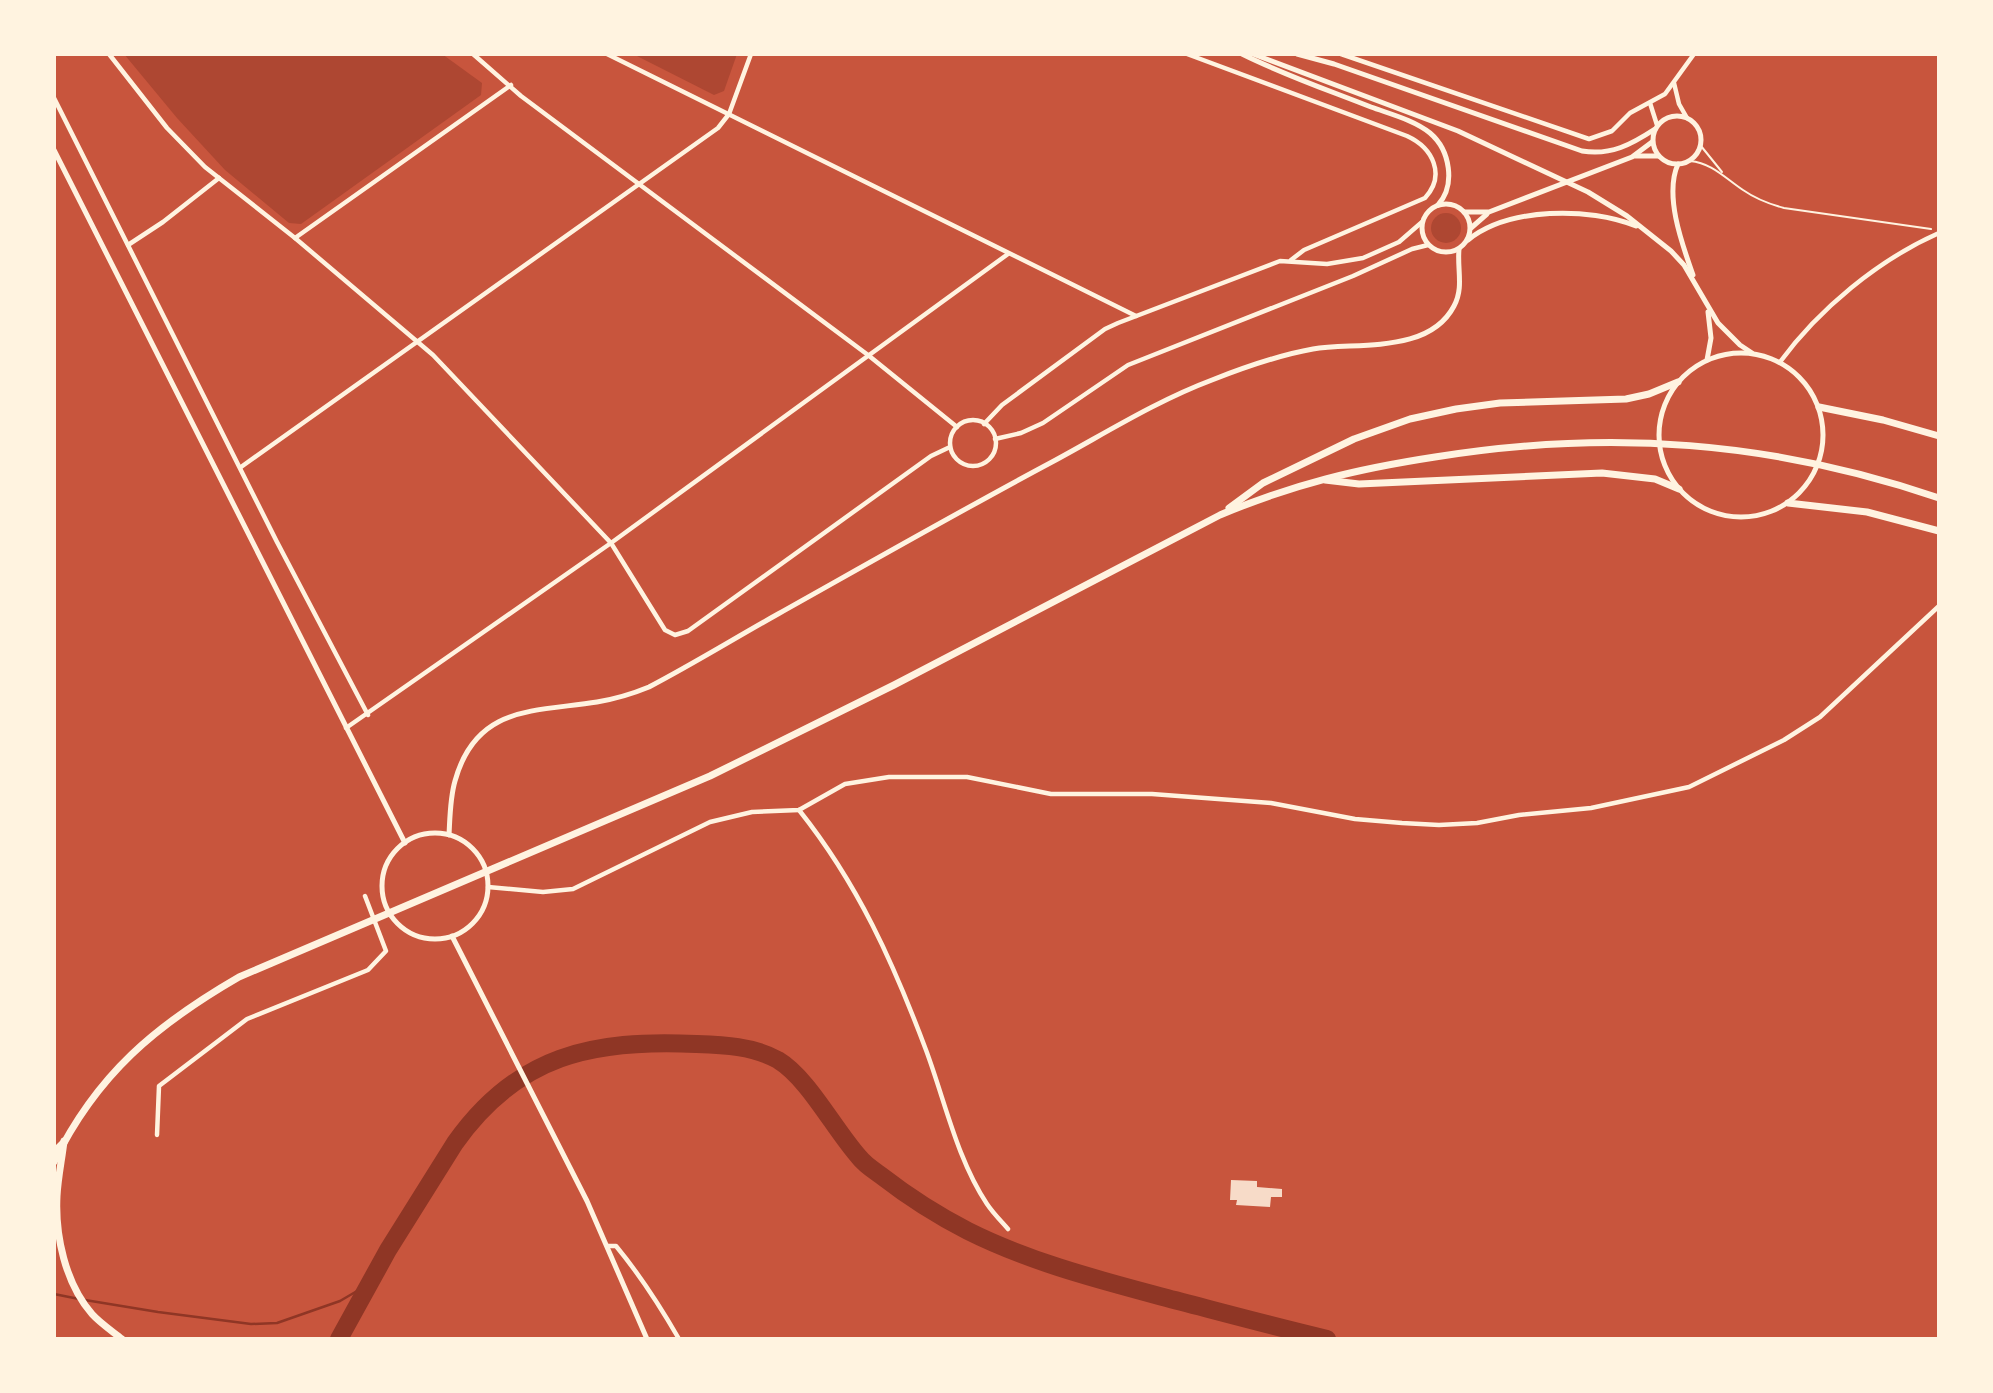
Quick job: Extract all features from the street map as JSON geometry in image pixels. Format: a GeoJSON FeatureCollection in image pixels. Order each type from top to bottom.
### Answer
{"type":"FeatureCollection","features":[{"type":"Feature","properties":{"kind":"highway"},"geometry":{"type":"LineString","coordinates":[[1220,515],[1263,483],[1354,439],[1410,419],[1455,408],[1500,403],[1626,399],[1649,394],[1678,382]]}},
{"type":"Feature","properties":{"kind":"highway"},"geometry":{"type":"LineString","coordinates":[[1819,407],[1883,420],[1939,436]]}},
{"type":"Feature","properties":{"kind":"highway"},"geometry":{"type":"LineString","coordinates":[[54,1162],[77,1117],[118,1069],[168,1022],[198,1000],[239,976],[710,776],[894,685],[1220,515],[1260,498],[1321,479],[1378,466],[1501,446],[1581,442],[1739,450],[1861,473],[1939,498]]}},
{"type":"Feature","properties":{"kind":"highway"},"geometry":{"type":"LineString","coordinates":[[1321,479],[1359,484],[1602,473],[1655,479],[1679,489]]}},
{"type":"Feature","properties":{"kind":"highway"},"geometry":{"type":"LineString","coordinates":[[1788,502],[1867,512],[1939,531]]}},
{"type":"Feature","properties":{"kind":"highway"},"geometry":{"type":"LineString","coordinates":[[54,1152],[64,1141]]}},
{"type":"Feature","properties":{"kind":"highway"},"geometry":{"type":"LineString","coordinates":[[64,1141],[57,1207],[59,1237],[68,1269],[92,1314],[122,1339]]}},
{"type":"Feature","properties":{"kind":"main road"},"geometry":{"type":"LineString","coordinates":[[1242,54],[1290,76],[1401,118],[1429,132],[1440,143],[1448,163],[1447,188],[1438,205],[1429,211],[1422,222],[1422,234],[1428,245],[1450,257],[1459,273]]}},
{"type":"Feature","properties":{"kind":"main road"},"geometry":{"type":"LineString","coordinates":[[1252,54],[1438,123],[1578,186],[1646,230],[1671,251],[1684,265],[1708,309],[1726,332],[1752,353]]}},
{"type":"Feature","properties":{"kind":"main road"},"geometry":{"type":"LineString","coordinates":[[1297,54],[1334,64],[1582,151],[1615,150],[1637,141],[1667,117],[1687,118],[1699,129],[1701,146],[1690,161],[1678,164],[1667,162],[1658,156],[1632,157]]}},
{"type":"Feature","properties":{"kind":"main road"},"geometry":{"type":"LineString","coordinates":[[1656,127],[1653,142],[1658,156]]}},
{"type":"Feature","properties":{"kind":"main road"},"geometry":{"type":"LineString","coordinates":[[1468,240],[1479,219],[1489,212],[1632,157],[1653,142]]}},
{"type":"Feature","properties":{"kind":"main road"},"geometry":{"type":"LineString","coordinates":[[54,150],[405,843]]}},
{"type":"Feature","properties":{"kind":"main road"},"geometry":{"type":"LineString","coordinates":[[1678,164],[1672,182],[1674,201],[1689,263],[1699,291]]}},
{"type":"Feature","properties":{"kind":"main road"},"geometry":{"type":"LineString","coordinates":[[1438,205],[1454,205],[1464,212],[1469,219],[1471,230]]}},
{"type":"Feature","properties":{"kind":"main road"},"geometry":{"type":"LineString","coordinates":[[1464,212],[1489,212]]}},
{"type":"Feature","properties":{"kind":"main road"},"geometry":{"type":"LineString","coordinates":[[1442,252],[1459,249],[1486,229],[1506,222],[1553,214],[1602,216],[1646,230]]}},
{"type":"Feature","properties":{"kind":"main road"},"geometry":{"type":"LineString","coordinates":[[449,835],[452,797],[459,767],[474,741],[495,722],[522,712],[624,696],[649,687],[1030,474],[1166,400],[1205,382],[1242,368],[1312,349],[1419,337],[1437,326],[1455,305],[1460,290],[1459,249]]}},
{"type":"Feature","properties":{"kind":"main road"},"geometry":{"type":"LineString","coordinates":[[1707,360],[1711,338],[1708,309]]}},
{"type":"Feature","properties":{"kind":"main road"},"geometry":{"type":"LineString","coordinates":[[1752,353],[1780,362],[1803,382],[1819,407],[1824,438],[1810,481],[1788,502],[1759,515],[1727,516],[1701,506],[1679,489],[1666,470],[1659,447],[1659,424],[1666,401],[1678,382],[1707,360],[1729,354],[1752,353]]}},
{"type":"Feature","properties":{"kind":"main road"},"geometry":{"type":"LineString","coordinates":[[433,833],[449,835],[462,840],[473,849],[487,873],[488,887],[486,901],[479,916],[467,929],[437,939],[415,934],[396,922],[383,895],[384,873],[394,853],[405,843],[418,836],[433,833]]}},
{"type":"Feature","properties":{"kind":"main road"},"geometry":{"type":"LineString","coordinates":[[452,936],[607,1246],[647,1339]]}},
{"type":"Feature","properties":{"kind":"street"},"geometry":{"type":"LineString","coordinates":[[108,54],[167,128],[219,178],[295,238],[433,355],[611,543],[665,630],[675,635],[688,631],[931,456],[950,447]]}},
{"type":"Feature","properties":{"kind":"street"},"geometry":{"type":"LineString","coordinates":[[473,54],[521,96],[868,355],[957,427]]}},
{"type":"Feature","properties":{"kind":"street"},"geometry":{"type":"LineString","coordinates":[[607,54],[1136,316]]}},
{"type":"Feature","properties":{"kind":"street"},"geometry":{"type":"LineString","coordinates":[[241,467],[718,128],[729,114],[751,54]]}},
{"type":"Feature","properties":{"kind":"street"},"geometry":{"type":"LineString","coordinates":[[1187,54],[1407,136],[1425,148],[1436,168],[1431,190],[1417,204],[1304,250],[1291,260]]}},
{"type":"Feature","properties":{"kind":"street"},"geometry":{"type":"LineString","coordinates":[[1341,54],[1589,139],[1612,131],[1630,113],[1665,94],[1694,54]]}},
{"type":"Feature","properties":{"kind":"street"},"geometry":{"type":"LineString","coordinates":[[1674,82],[1679,104],[1687,118]]}},
{"type":"Feature","properties":{"kind":"street"},"geometry":{"type":"LineString","coordinates":[[295,238],[511,85]]}},
{"type":"Feature","properties":{"kind":"street"},"geometry":{"type":"LineString","coordinates":[[1665,94],[1679,104]]}},
{"type":"Feature","properties":{"kind":"street"},"geometry":{"type":"LineString","coordinates":[[54,98],[368,715]]}},
{"type":"Feature","properties":{"kind":"street"},"geometry":{"type":"LineString","coordinates":[[1650,103],[1656,127]]}},
{"type":"Feature","properties":{"kind":"street"},"geometry":{"type":"LineString","coordinates":[[128,245],[163,222],[219,178]]}},
{"type":"Feature","properties":{"kind":"street"},"geometry":{"type":"LineString","coordinates":[[984,424],[1002,405],[1105,329],[1273,263],[1291,260],[1315,264],[1355,261],[1399,242],[1422,222]]}},
{"type":"Feature","properties":{"kind":"street"},"geometry":{"type":"LineString","coordinates":[[1780,362],[1804,332],[1870,273],[1939,233]]}},
{"type":"Feature","properties":{"kind":"street"},"geometry":{"type":"LineString","coordinates":[[995,439],[1020,433],[1043,423],[1128,365],[1353,276],[1412,249],[1428,245]]}},
{"type":"Feature","properties":{"kind":"street"},"geometry":{"type":"LineString","coordinates":[[346,728],[611,543],[1008,254]]}},
{"type":"Feature","properties":{"kind":"street"},"geometry":{"type":"LineString","coordinates":[[972,421],[991,429],[995,439],[992,455],[984,463],[974,466],[958,461],[950,447],[951,436],[957,427],[972,421]]}},
{"type":"Feature","properties":{"kind":"street"},"geometry":{"type":"LineString","coordinates":[[488,887],[543,892],[573,889],[710,822],[752,812],[799,810],[845,784],[889,776],[967,777],[1051,794],[1152,794],[1271,803],[1355,819],[1402,823],[1477,823],[1519,815],[1591,808],[1689,787],[1784,740],[1820,717],[1939,606]]}},
{"type":"Feature","properties":{"kind":"street"},"geometry":{"type":"LineString","coordinates":[[799,810],[846,875],[895,970],[966,1162],[987,1204],[1008,1229]]}},
{"type":"Feature","properties":{"kind":"street"},"geometry":{"type":"LineString","coordinates":[[156,1135],[159,1086],[247,1019],[368,970],[386,951],[365,896]]}},
{"type":"Feature","properties":{"kind":"street"},"geometry":{"type":"LineString","coordinates":[[607,1246],[616,1246],[628,1261],[654,1296],[679,1339]]}},
{"type":"Feature","properties":{"kind":"lane"},"geometry":{"type":"LineString","coordinates":[[1701,146],[1725,176]]}},
{"type":"Feature","properties":{"kind":"lane"},"geometry":{"type":"LineString","coordinates":[[1690,161],[1704,164],[1755,197],[1784,208],[1931,229]]}},
{"type":"Feature","properties":{"kind":"shaded area"},"geometry":{"type":"Polygon","coordinates":[[[124,54],[442,54],[482,83],[481,95],[301,224],[289,223],[225,170],[124,54]]]}},
{"type":"Feature","properties":{"kind":"shaded area"},"geometry":{"type":"Polygon","coordinates":[[[633,54],[737,54],[724,91],[714,95],[633,54]]]}},
{"type":"Feature","properties":{"kind":"shaded area"},"geometry":{"type":"Polygon","coordinates":[[[1446,213],[1457,217],[1461,228],[1457,239],[1446,243],[1435,239],[1431,228],[1435,217],[1446,213]]]}},
{"type":"Feature","properties":{"kind":"building"},"geometry":{"type":"Polygon","coordinates":[[[1231,1180],[1257,1181],[1257,1187],[1282,1189],[1282,1197],[1271,1197],[1270,1207],[1236,1205],[1237,1200],[1230,1200],[1231,1180]]]}},
{"type":"Feature","properties":{"kind":"waterway"},"geometry":{"type":"LineString","coordinates":[[339,1339],[388,1250],[455,1143],[479,1113],[504,1090],[531,1072],[560,1059],[591,1050],[659,1043],[738,1047],[778,1060],[800,1079],[861,1160],[903,1192],[991,1242],[1088,1276],[1327,1339]]}},
{"type":"Feature","properties":{"kind":"waterway"},"geometry":{"type":"LineString","coordinates":[[85,1300],[251,1324],[277,1323],[340,1301],[369,1284]]}},
{"type":"Feature","properties":{"kind":"waterway"},"geometry":{"type":"LineString","coordinates":[[54,1294],[79,1299]]}}]}
